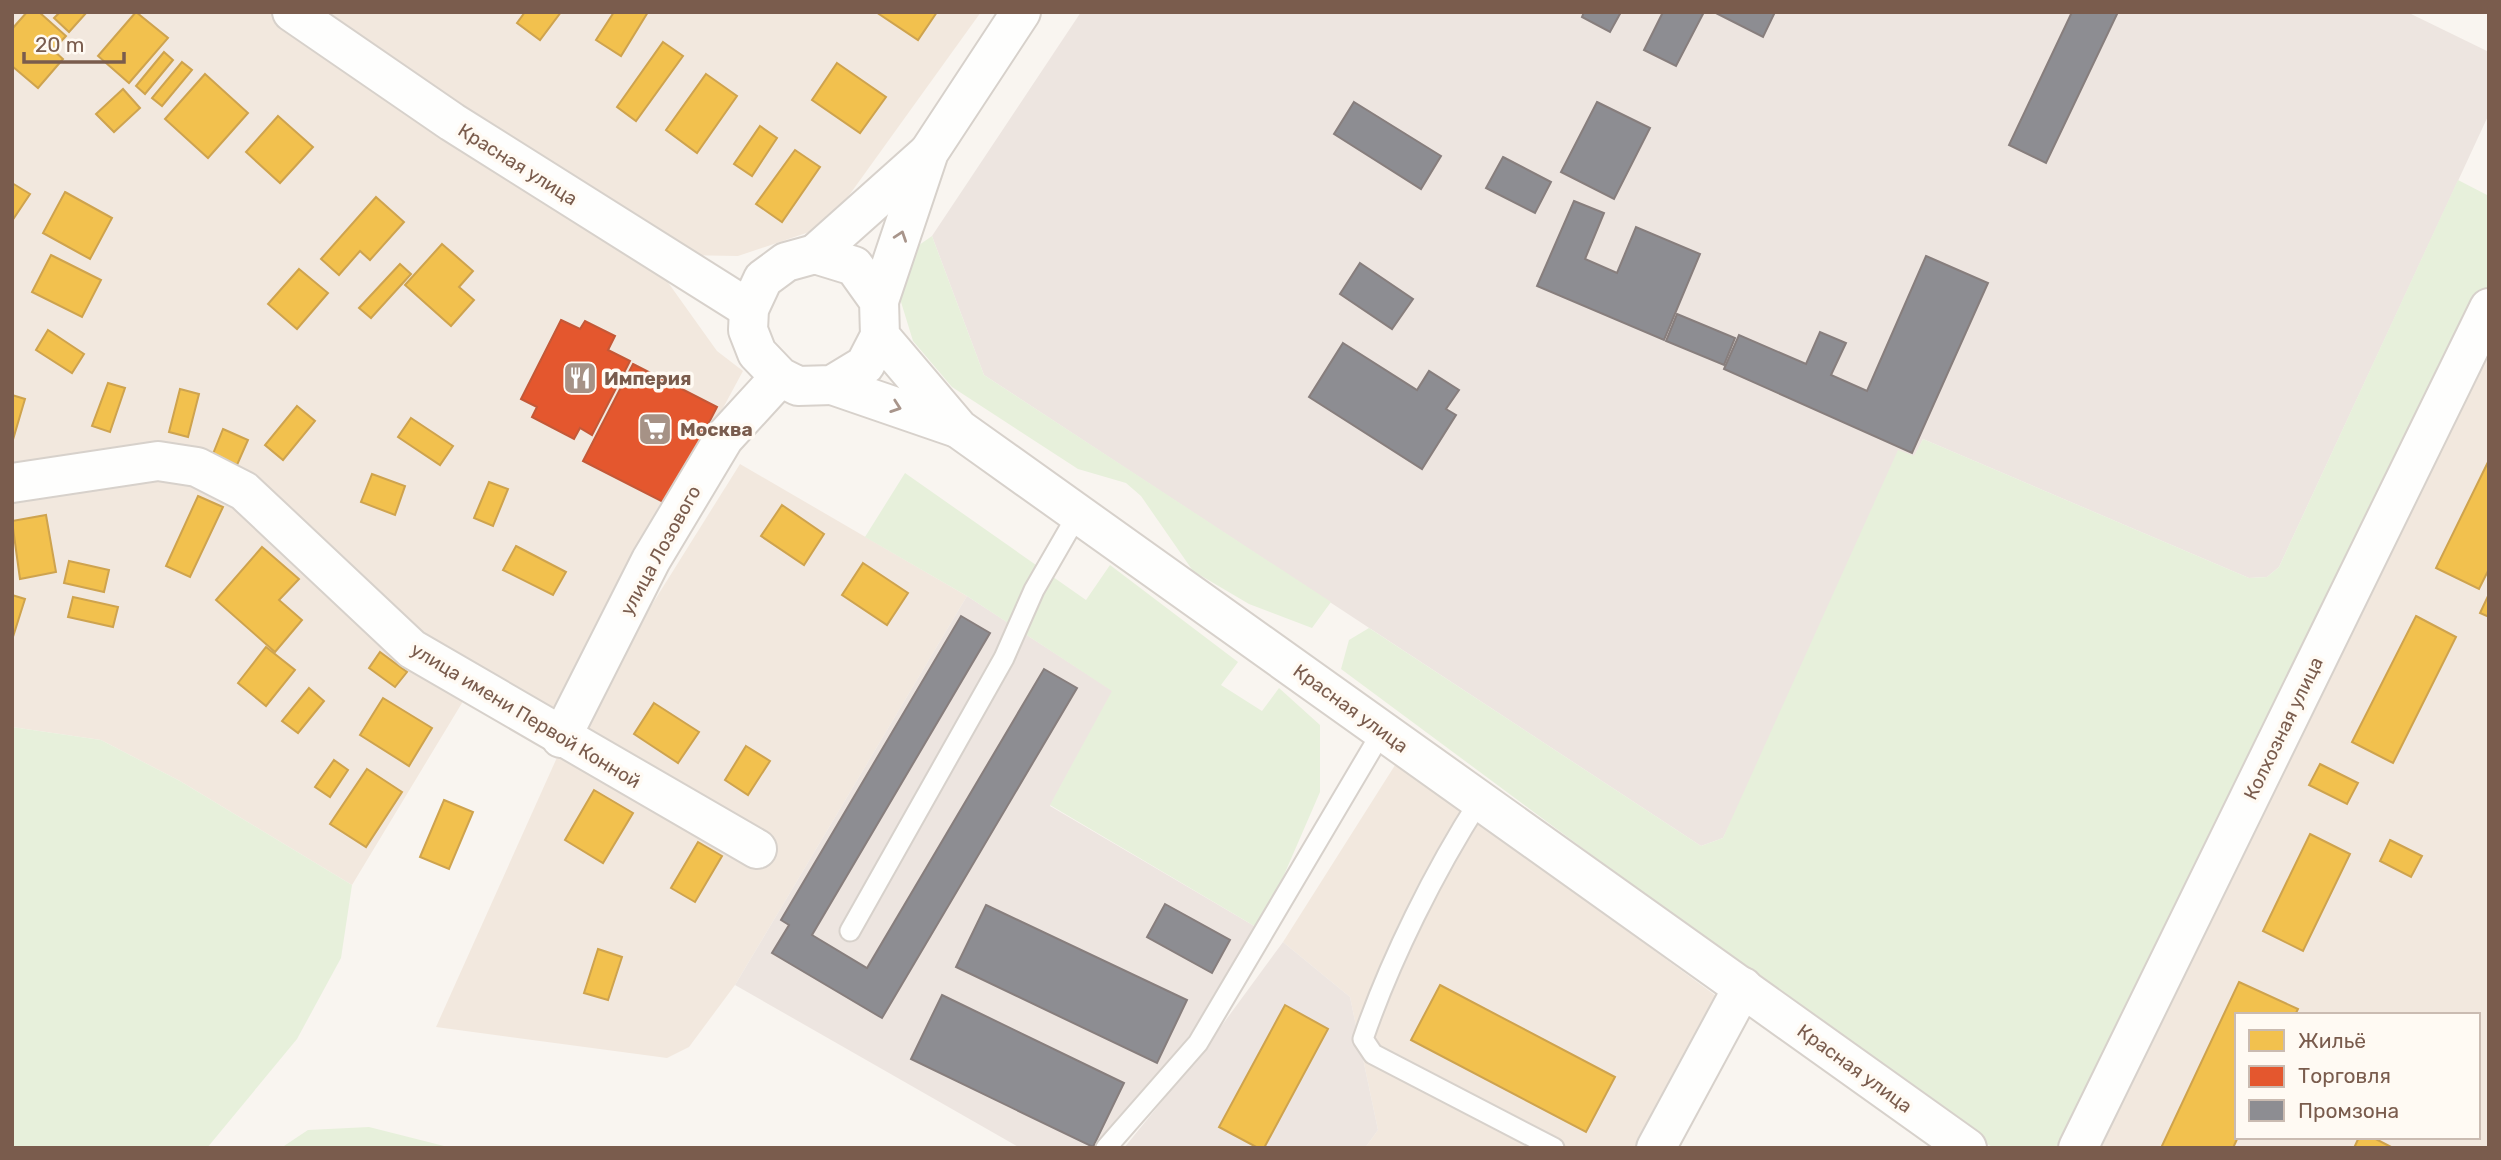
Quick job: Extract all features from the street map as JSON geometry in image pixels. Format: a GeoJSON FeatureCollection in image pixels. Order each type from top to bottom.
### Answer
{"type":"FeatureCollection","features":[{"type":"Feature","properties":{"kind":"street","name":"Красная улица"},"geometry":{"type":"LineString","coordinates":[[292,12],[452,122],[749,309]]}},
{"type":"Feature","properties":{"kind":"street"},"geometry":{"type":"LineString","coordinates":[[780,377],[757,354],[747,330],[749,309],[763,279],[786,262],[815,254],[929,152],[1021,12]]}},
{"type":"Feature","properties":{"kind":"street"},"geometry":{"type":"LineString","coordinates":[[832,385],[865,365],[929,152]]}},
{"type":"Feature","properties":{"kind":"street","name":"Красная улица"},"geometry":{"type":"LineString","coordinates":[[815,254],[854,266],[879,318],[959,429]]}},
{"type":"Feature","properties":{"kind":"street","name":"Колхозная улица"},"geometry":{"type":"LineString","coordinates":[[2078,1148],[2489,308]]}},
{"type":"Feature","properties":{"kind":"street","name":"Красная улица"},"geometry":{"type":"LineString","coordinates":[[780,377],[798,386],[832,385],[959,429],[1079,512],[1967,1148]]}},
{"type":"Feature","properties":{"kind":"street","name":"улица Лозового"},"geometry":{"type":"LineString","coordinates":[[561,738],[651,560],[724,438],[780,377]]}},
{"type":"Feature","properties":{"kind":"street","name":"улица имени Первой Конной"},"geometry":{"type":"LineString","coordinates":[[12,483],[158,461],[197,467],[244,491],[412,649],[561,738],[757,849]]}},
{"type":"Feature","properties":{"kind":"street"},"geometry":{"type":"LineString","coordinates":[[1656,1148],[1744,987]]}},
{"type":"Feature","properties":{"kind":"lane"},"geometry":{"type":"LineString","coordinates":[[850,930],[1004,658],[1034,590],[1079,512]]}},
{"type":"Feature","properties":{"kind":"lane"},"geometry":{"type":"LineString","coordinates":[[1106,1148],[1198,1043],[1383,730]]}},
{"type":"Feature","properties":{"kind":"lane"},"geometry":{"type":"LineString","coordinates":[[1480,800],[1447,853],[1375,1003],[1363,1039],[1373,1054],[1554,1148]]}},
{"type":"Feature","properties":{"kind":"shaded area"},"geometry":{"type":"Polygon","coordinates":[[[12,12],[277,12],[662,274],[717,351],[743,371],[563,704],[547,711],[410,636],[246,477],[12,469],[12,12]]]}},
{"type":"Feature","properties":{"kind":"shaded area"},"geometry":{"type":"Polygon","coordinates":[[[323,12],[981,12],[827,226],[738,256],[679,255],[323,12]]]}},
{"type":"Feature","properties":{"kind":"shaded area"},"geometry":{"type":"Polygon","coordinates":[[[1081,12],[2407,12],[2489,52],[2489,114],[2279,567],[2267,577],[2249,578],[1923,439],[1723,838],[1701,846],[984,375],[932,236],[1081,12]]]}},
{"type":"Feature","properties":{"kind":"shaded area"},"geometry":{"type":"Polygon","coordinates":[[[2489,339],[2489,1148],[2093,1148],[2489,339]]]}},
{"type":"Feature","properties":{"kind":"shaded area"},"geometry":{"type":"Polygon","coordinates":[[[740,464],[967,596],[735,985],[689,1047],[667,1058],[436,1027],[559,753],[740,464]]]}},
{"type":"Feature","properties":{"kind":"shaded area"},"geometry":{"type":"Polygon","coordinates":[[[158,469],[239,500],[465,698],[352,885],[180,781],[101,740],[12,727],[12,492],[158,469]]]}},
{"type":"Feature","properties":{"kind":"shaded area"},"geometry":{"type":"Polygon","coordinates":[[[967,596],[1113,691],[1050,806],[1256,927],[1189,1037],[1113,1134],[1095,1148],[1020,1148],[735,985],[967,596]]]}},
{"type":"Feature","properties":{"kind":"shaded area"},"geometry":{"type":"Polygon","coordinates":[[[1397,762],[1719,998],[1643,1148],[1365,1148],[1378,1130],[1350,997],[1283,942],[1397,762]]]}},
{"type":"Feature","properties":{"kind":"shaded area"},"geometry":{"type":"Polygon","coordinates":[[[1283,942],[1350,997],[1378,1130],[1365,1148],[1124,1148],[1206,1047],[1283,942]]]}},
{"type":"Feature","properties":{"kind":"green space"},"geometry":{"type":"Polygon","coordinates":[[[2458,180],[2489,196],[2489,292],[2065,1148],[1995,1148],[1972,1137],[1341,669],[1349,640],[1369,628],[1701,846],[1723,838],[1898,450],[1914,456],[1923,439],[2249,578],[2267,577],[2279,567],[2458,180]]]}},
{"type":"Feature","properties":{"kind":"green space"},"geometry":{"type":"Polygon","coordinates":[[[932,236],[984,375],[1331,602],[1312,628],[1249,604],[1193,571],[1141,496],[1126,483],[1078,469],[952,387],[913,341],[897,289],[909,252],[932,236]]]}},
{"type":"Feature","properties":{"kind":"green space"},"geometry":{"type":"Polygon","coordinates":[[[905,473],[1086,600],[1110,565],[1238,662],[1221,685],[1262,711],[1279,688],[1320,725],[1320,792],[1284,875],[1256,927],[1050,805],[1112,691],[967,596],[865,537],[905,473]]]}},
{"type":"Feature","properties":{"kind":"green space"},"geometry":{"type":"Polygon","coordinates":[[[12,727],[101,740],[180,781],[352,885],[341,958],[297,1039],[207,1148],[12,1148],[12,727]]]}},
{"type":"Feature","properties":{"kind":"green space"},"geometry":{"type":"Polygon","coordinates":[[[369,1127],[452,1148],[281,1148],[308,1130],[369,1127]]]}},
{"type":"Feature","properties":{"kind":"building: Жильё"},"geometry":{"type":"Polygon","coordinates":[[[27,12],[39,12],[66,36],[53,50],[63,59],[38,88],[12,66],[12,29],[27,12]]]}},
{"type":"Feature","properties":{"kind":"building: Жильё"},"geometry":{"type":"Polygon","coordinates":[[[60,12],[87,12],[69,32],[54,18],[60,12]]]}},
{"type":"Feature","properties":{"kind":"building: Жильё"},"geometry":{"type":"Polygon","coordinates":[[[136,12],[168,38],[129,83],[98,56],[136,12]]]}},
{"type":"Feature","properties":{"kind":"building: Жильё"},"geometry":{"type":"Polygon","coordinates":[[[525,12],[561,12],[540,40],[517,23],[525,12]]]}},
{"type":"Feature","properties":{"kind":"building: Жильё"},"geometry":{"type":"Polygon","coordinates":[[[614,12],[648,12],[621,56],[596,40],[614,12]]]}},
{"type":"Feature","properties":{"kind":"building: Жильё"},"geometry":{"type":"Polygon","coordinates":[[[876,12],[937,12],[918,40],[876,12]]]}},
{"type":"Feature","properties":{"kind":"building: Жильё"},"geometry":{"type":"Polygon","coordinates":[[[663,42],[683,56],[636,121],[617,107],[663,42]]]}},
{"type":"Feature","properties":{"kind":"building: Жильё"},"geometry":{"type":"Polygon","coordinates":[[[164,52],[173,60],[145,94],[136,86],[164,52]]]}},
{"type":"Feature","properties":{"kind":"building: Жильё"},"geometry":{"type":"Polygon","coordinates":[[[182,62],[192,70],[162,106],[152,98],[182,62]]]}},
{"type":"Feature","properties":{"kind":"building: Жильё"},"geometry":{"type":"Polygon","coordinates":[[[837,63],[886,97],[860,133],[812,100],[837,63]]]}},
{"type":"Feature","properties":{"kind":"building: Жильё"},"geometry":{"type":"Polygon","coordinates":[[[205,74],[248,113],[208,158],[165,119],[205,74]]]}},
{"type":"Feature","properties":{"kind":"building: Жильё"},"geometry":{"type":"Polygon","coordinates":[[[706,74],[737,96],[697,153],[666,130],[706,74]]]}},
{"type":"Feature","properties":{"kind":"building: Жильё"},"geometry":{"type":"Polygon","coordinates":[[[123,89],[140,108],[114,132],[96,114],[123,89]]]}},
{"type":"Feature","properties":{"kind":"building: Жильё"},"geometry":{"type":"Polygon","coordinates":[[[278,116],[313,147],[280,183],[246,152],[278,116]]]}},
{"type":"Feature","properties":{"kind":"building: Жильё"},"geometry":{"type":"Polygon","coordinates":[[[760,126],[777,138],[752,176],[734,164],[760,126]]]}},
{"type":"Feature","properties":{"kind":"building: Жильё"},"geometry":{"type":"Polygon","coordinates":[[[795,150],[820,167],[782,222],[756,204],[795,150]]]}},
{"type":"Feature","properties":{"kind":"building: Жильё"},"geometry":{"type":"Polygon","coordinates":[[[12,183],[30,194],[12,221],[12,183]]]}},
{"type":"Feature","properties":{"kind":"building: Жильё"},"geometry":{"type":"Polygon","coordinates":[[[65,192],[112,218],[90,259],[43,233],[65,192]]]}},
{"type":"Feature","properties":{"kind":"building: Жильё"},"geometry":{"type":"Polygon","coordinates":[[[376,197],[404,222],[370,260],[360,251],[339,275],[321,259],[376,197]]]}},
{"type":"Feature","properties":{"kind":"building: Жильё"},"geometry":{"type":"Polygon","coordinates":[[[442,244],[473,271],[459,287],[474,300],[451,326],[405,285],[442,244]]]}},
{"type":"Feature","properties":{"kind":"building: Жильё"},"geometry":{"type":"Polygon","coordinates":[[[51,255],[101,280],[82,317],[32,292],[51,255]]]}},
{"type":"Feature","properties":{"kind":"building: Жильё"},"geometry":{"type":"Polygon","coordinates":[[[400,264],[411,274],[371,318],[359,308],[400,264]]]}},
{"type":"Feature","properties":{"kind":"building: Жильё"},"geometry":{"type":"Polygon","coordinates":[[[299,269],[328,293],[297,329],[268,304],[299,269]]]}},
{"type":"Feature","properties":{"kind":"building: Жильё"},"geometry":{"type":"Polygon","coordinates":[[[48,330],[84,354],[72,373],[36,350],[48,330]]]}},
{"type":"Feature","properties":{"kind":"building: Жильё"},"geometry":{"type":"Polygon","coordinates":[[[108,383],[125,388],[110,432],[92,426],[108,383]]]}},
{"type":"Feature","properties":{"kind":"building: Жильё"},"geometry":{"type":"Polygon","coordinates":[[[180,389],[199,394],[188,437],[169,432],[180,389]]]}},
{"type":"Feature","properties":{"kind":"building: Жильё"},"geometry":{"type":"Polygon","coordinates":[[[12,395],[25,399],[12,443],[12,395]]]}},
{"type":"Feature","properties":{"kind":"building: Жильё"},"geometry":{"type":"Polygon","coordinates":[[[297,406],[315,421],[283,460],[265,445],[297,406]]]}},
{"type":"Feature","properties":{"kind":"building: Жильё"},"geometry":{"type":"Polygon","coordinates":[[[411,418],[453,446],[440,465],[398,437],[411,418]]]}},
{"type":"Feature","properties":{"kind":"building: Жильё"},"geometry":{"type":"Polygon","coordinates":[[[223,429],[248,440],[237,465],[213,454],[223,429]]]}},
{"type":"Feature","properties":{"kind":"building: Жильё"},"geometry":{"type":"Polygon","coordinates":[[[2489,460],[2489,569],[2479,589],[2436,568],[2489,460]]]}},
{"type":"Feature","properties":{"kind":"building: Жильё"},"geometry":{"type":"Polygon","coordinates":[[[372,474],[405,486],[395,515],[361,502],[372,474]]]}},
{"type":"Feature","properties":{"kind":"building: Жильё"},"geometry":{"type":"Polygon","coordinates":[[[489,482],[508,489],[493,526],[474,518],[489,482]]]}},
{"type":"Feature","properties":{"kind":"building: Жильё"},"geometry":{"type":"Polygon","coordinates":[[[198,496],[223,507],[190,577],[166,566],[198,496]]]}},
{"type":"Feature","properties":{"kind":"building: Жильё"},"geometry":{"type":"Polygon","coordinates":[[[782,505],[824,534],[804,565],[761,536],[782,505]]]}},
{"type":"Feature","properties":{"kind":"building: Жильё"},"geometry":{"type":"Polygon","coordinates":[[[46,515],[56,572],[20,579],[12,521],[46,515]]]}},
{"type":"Feature","properties":{"kind":"building: Жильё"},"geometry":{"type":"Polygon","coordinates":[[[516,546],[566,572],[553,595],[503,570],[516,546]]]}},
{"type":"Feature","properties":{"kind":"building: Жильё"},"geometry":{"type":"Polygon","coordinates":[[[262,547],[299,579],[279,600],[302,620],[275,652],[216,600],[262,547]]]}},
{"type":"Feature","properties":{"kind":"building: Жильё"},"geometry":{"type":"Polygon","coordinates":[[[69,561],[109,570],[104,592],[64,583],[69,561]]]}},
{"type":"Feature","properties":{"kind":"building: Жильё"},"geometry":{"type":"Polygon","coordinates":[[[863,563],[908,593],[887,625],[842,595],[863,563]]]}},
{"type":"Feature","properties":{"kind":"building: Жильё"},"geometry":{"type":"Polygon","coordinates":[[[2489,594],[2489,617],[2480,613],[2489,594]]]}},
{"type":"Feature","properties":{"kind":"building: Жильё"},"geometry":{"type":"Polygon","coordinates":[[[12,595],[25,599],[12,640],[12,595]]]}},
{"type":"Feature","properties":{"kind":"building: Жильё"},"geometry":{"type":"Polygon","coordinates":[[[73,597],[118,607],[113,627],[68,617],[73,597]]]}},
{"type":"Feature","properties":{"kind":"building: Жильё"},"geometry":{"type":"Polygon","coordinates":[[[2416,616],[2456,637],[2393,763],[2352,742],[2416,616]]]}},
{"type":"Feature","properties":{"kind":"building: Жильё"},"geometry":{"type":"Polygon","coordinates":[[[266,647],[295,670],[266,706],[238,683],[266,647]]]}},
{"type":"Feature","properties":{"kind":"building: Жильё"},"geometry":{"type":"Polygon","coordinates":[[[380,652],[407,672],[395,687],[369,668],[380,652]]]}},
{"type":"Feature","properties":{"kind":"building: Жильё"},"geometry":{"type":"Polygon","coordinates":[[[309,688],[324,701],[298,733],[282,721],[309,688]]]}},
{"type":"Feature","properties":{"kind":"building: Жильё"},"geometry":{"type":"Polygon","coordinates":[[[383,698],[432,728],[409,766],[360,735],[383,698]]]}},
{"type":"Feature","properties":{"kind":"building: Жильё"},"geometry":{"type":"Polygon","coordinates":[[[654,703],[699,732],[678,763],[634,734],[654,703]]]}},
{"type":"Feature","properties":{"kind":"building: Жильё"},"geometry":{"type":"Polygon","coordinates":[[[746,746],[770,761],[748,795],[725,780],[746,746]]]}},
{"type":"Feature","properties":{"kind":"building: Жильё"},"geometry":{"type":"Polygon","coordinates":[[[334,760],[348,770],[330,797],[315,787],[334,760]]]}},
{"type":"Feature","properties":{"kind":"building: Жильё"},"geometry":{"type":"Polygon","coordinates":[[[2320,764],[2358,783],[2347,804],[2309,785],[2320,764]]]}},
{"type":"Feature","properties":{"kind":"building: Жильё"},"geometry":{"type":"Polygon","coordinates":[[[367,769],[402,792],[366,847],[330,824],[367,769]]]}},
{"type":"Feature","properties":{"kind":"building: Жильё"},"geometry":{"type":"Polygon","coordinates":[[[594,790],[633,813],[603,863],[565,840],[594,790]]]}},
{"type":"Feature","properties":{"kind":"building: Жильё"},"geometry":{"type":"Polygon","coordinates":[[[444,800],[473,812],[449,869],[420,857],[444,800]]]}},
{"type":"Feature","properties":{"kind":"building: Жильё"},"geometry":{"type":"Polygon","coordinates":[[[2310,834],[2350,854],[2303,951],[2263,931],[2310,834]]]}},
{"type":"Feature","properties":{"kind":"building: Жильё"},"geometry":{"type":"Polygon","coordinates":[[[2390,840],[2422,856],[2411,877],[2380,861],[2390,840]]]}},
{"type":"Feature","properties":{"kind":"building: Жильё"},"geometry":{"type":"Polygon","coordinates":[[[698,842],[722,856],[695,902],[671,888],[698,842]]]}},
{"type":"Feature","properties":{"kind":"building: Жильё"},"geometry":{"type":"Polygon","coordinates":[[[598,949],[622,957],[608,1000],[584,993],[598,949]]]}},
{"type":"Feature","properties":{"kind":"building: Жильё"},"geometry":{"type":"Polygon","coordinates":[[[2239,982],[2298,1009],[2296,1013],[2235,1013],[2237,1139],[2233,1148],[2161,1148],[2239,982]]]}},
{"type":"Feature","properties":{"kind":"building: Жильё"},"geometry":{"type":"Polygon","coordinates":[[[1440,985],[1615,1077],[1586,1132],[1411,1040],[1440,985]]]}},
{"type":"Feature","properties":{"kind":"building: Жильё"},"geometry":{"type":"Polygon","coordinates":[[[1285,1005],[1328,1029],[1264,1148],[1258,1148],[1219,1127],[1285,1005]]]}},
{"type":"Feature","properties":{"kind":"building: Жильё"},"geometry":{"type":"Polygon","coordinates":[[[2358,1139],[2376,1139],[2393,1148],[2354,1148],[2358,1139]]]}},
{"type":"Feature","properties":{"kind":"building: Торговля"},"geometry":{"type":"Polygon","coordinates":[[[561,320],[580,329],[585,321],[615,336],[608,350],[630,361],[592,435],[580,428],[574,439],[532,417],[537,407],[521,399],[561,320]]]}},
{"type":"Feature","properties":{"kind":"building: Торговля"},"geometry":{"type":"Polygon","coordinates":[[[633,364],[717,407],[667,504],[583,461],[633,364]]]}},
{"type":"Feature","properties":{"kind":"building: Промзона"},"geometry":{"type":"Polygon","coordinates":[[[1584,12],[1621,12],[1610,32],[1582,17],[1584,12]]]}},
{"type":"Feature","properties":{"kind":"building: Промзона"},"geometry":{"type":"Polygon","coordinates":[[[1663,12],[1704,12],[1676,66],[1644,50],[1663,12]]]}},
{"type":"Feature","properties":{"kind":"building: Промзона"},"geometry":{"type":"Polygon","coordinates":[[[1714,12],[1775,12],[1763,37],[1714,12]]]}},
{"type":"Feature","properties":{"kind":"building: Промзона"},"geometry":{"type":"Polygon","coordinates":[[[2072,12],[2118,12],[2046,163],[2009,145],[2072,12]]]}},
{"type":"Feature","properties":{"kind":"building: Промзона"},"geometry":{"type":"Polygon","coordinates":[[[1354,102],[1441,156],[1421,189],[1334,134],[1354,102]]]}},
{"type":"Feature","properties":{"kind":"building: Промзона"},"geometry":{"type":"Polygon","coordinates":[[[1597,102],[1650,128],[1614,199],[1561,172],[1597,102]]]}},
{"type":"Feature","properties":{"kind":"building: Промзона"},"geometry":{"type":"Polygon","coordinates":[[[1503,157],[1551,182],[1535,213],[1486,188],[1503,157]]]}},
{"type":"Feature","properties":{"kind":"building: Промзона"},"geometry":{"type":"Polygon","coordinates":[[[1574,201],[1604,213],[1585,259],[1617,273],[1636,227],[1700,254],[1664,340],[1537,286],[1574,201]]]}},
{"type":"Feature","properties":{"kind":"building: Промзона"},"geometry":{"type":"Polygon","coordinates":[[[1926,256],[1988,283],[1912,453],[1724,369],[1739,335],[1806,364],[1820,332],[1846,343],[1831,375],[1867,391],[1926,256]]]}},
{"type":"Feature","properties":{"kind":"building: Промзона"},"geometry":{"type":"Polygon","coordinates":[[[1360,263],[1413,299],[1392,329],[1340,294],[1360,263]]]}},
{"type":"Feature","properties":{"kind":"building: Промзона"},"geometry":{"type":"Polygon","coordinates":[[[1677,314],[1735,338],[1724,365],[1666,341],[1677,314]]]}},
{"type":"Feature","properties":{"kind":"building: Промзона"},"geometry":{"type":"Polygon","coordinates":[[[1343,343],[1417,390],[1429,371],[1459,390],[1446,409],[1456,415],[1422,469],[1309,397],[1343,343]]]}},
{"type":"Feature","properties":{"kind":"building: Промзона"},"geometry":{"type":"Polygon","coordinates":[[[961,616],[990,633],[812,935],[867,968],[1044,669],[1077,688],[882,1018],[772,953],[789,925],[781,920],[961,616]]]}},
{"type":"Feature","properties":{"kind":"building: Промзона"},"geometry":{"type":"Polygon","coordinates":[[[1165,904],[1230,940],[1212,973],[1147,937],[1165,904]]]}},
{"type":"Feature","properties":{"kind":"building: Промзона"},"geometry":{"type":"Polygon","coordinates":[[[986,905],[1187,1000],[1157,1063],[956,967],[986,905]]]}},
{"type":"Feature","properties":{"kind":"building: Промзона"},"geometry":{"type":"Polygon","coordinates":[[[942,995],[1124,1083],[1093,1147],[911,1059],[942,995]]]}},
{"type":"Feature","properties":{"kind":"place","name":"Империя"},"geometry":{"type":"Point","coordinates":[580,378]}},
{"type":"Feature","properties":{"kind":"place","name":"Москва"},"geometry":{"type":"Point","coordinates":[655,429]}}]}
